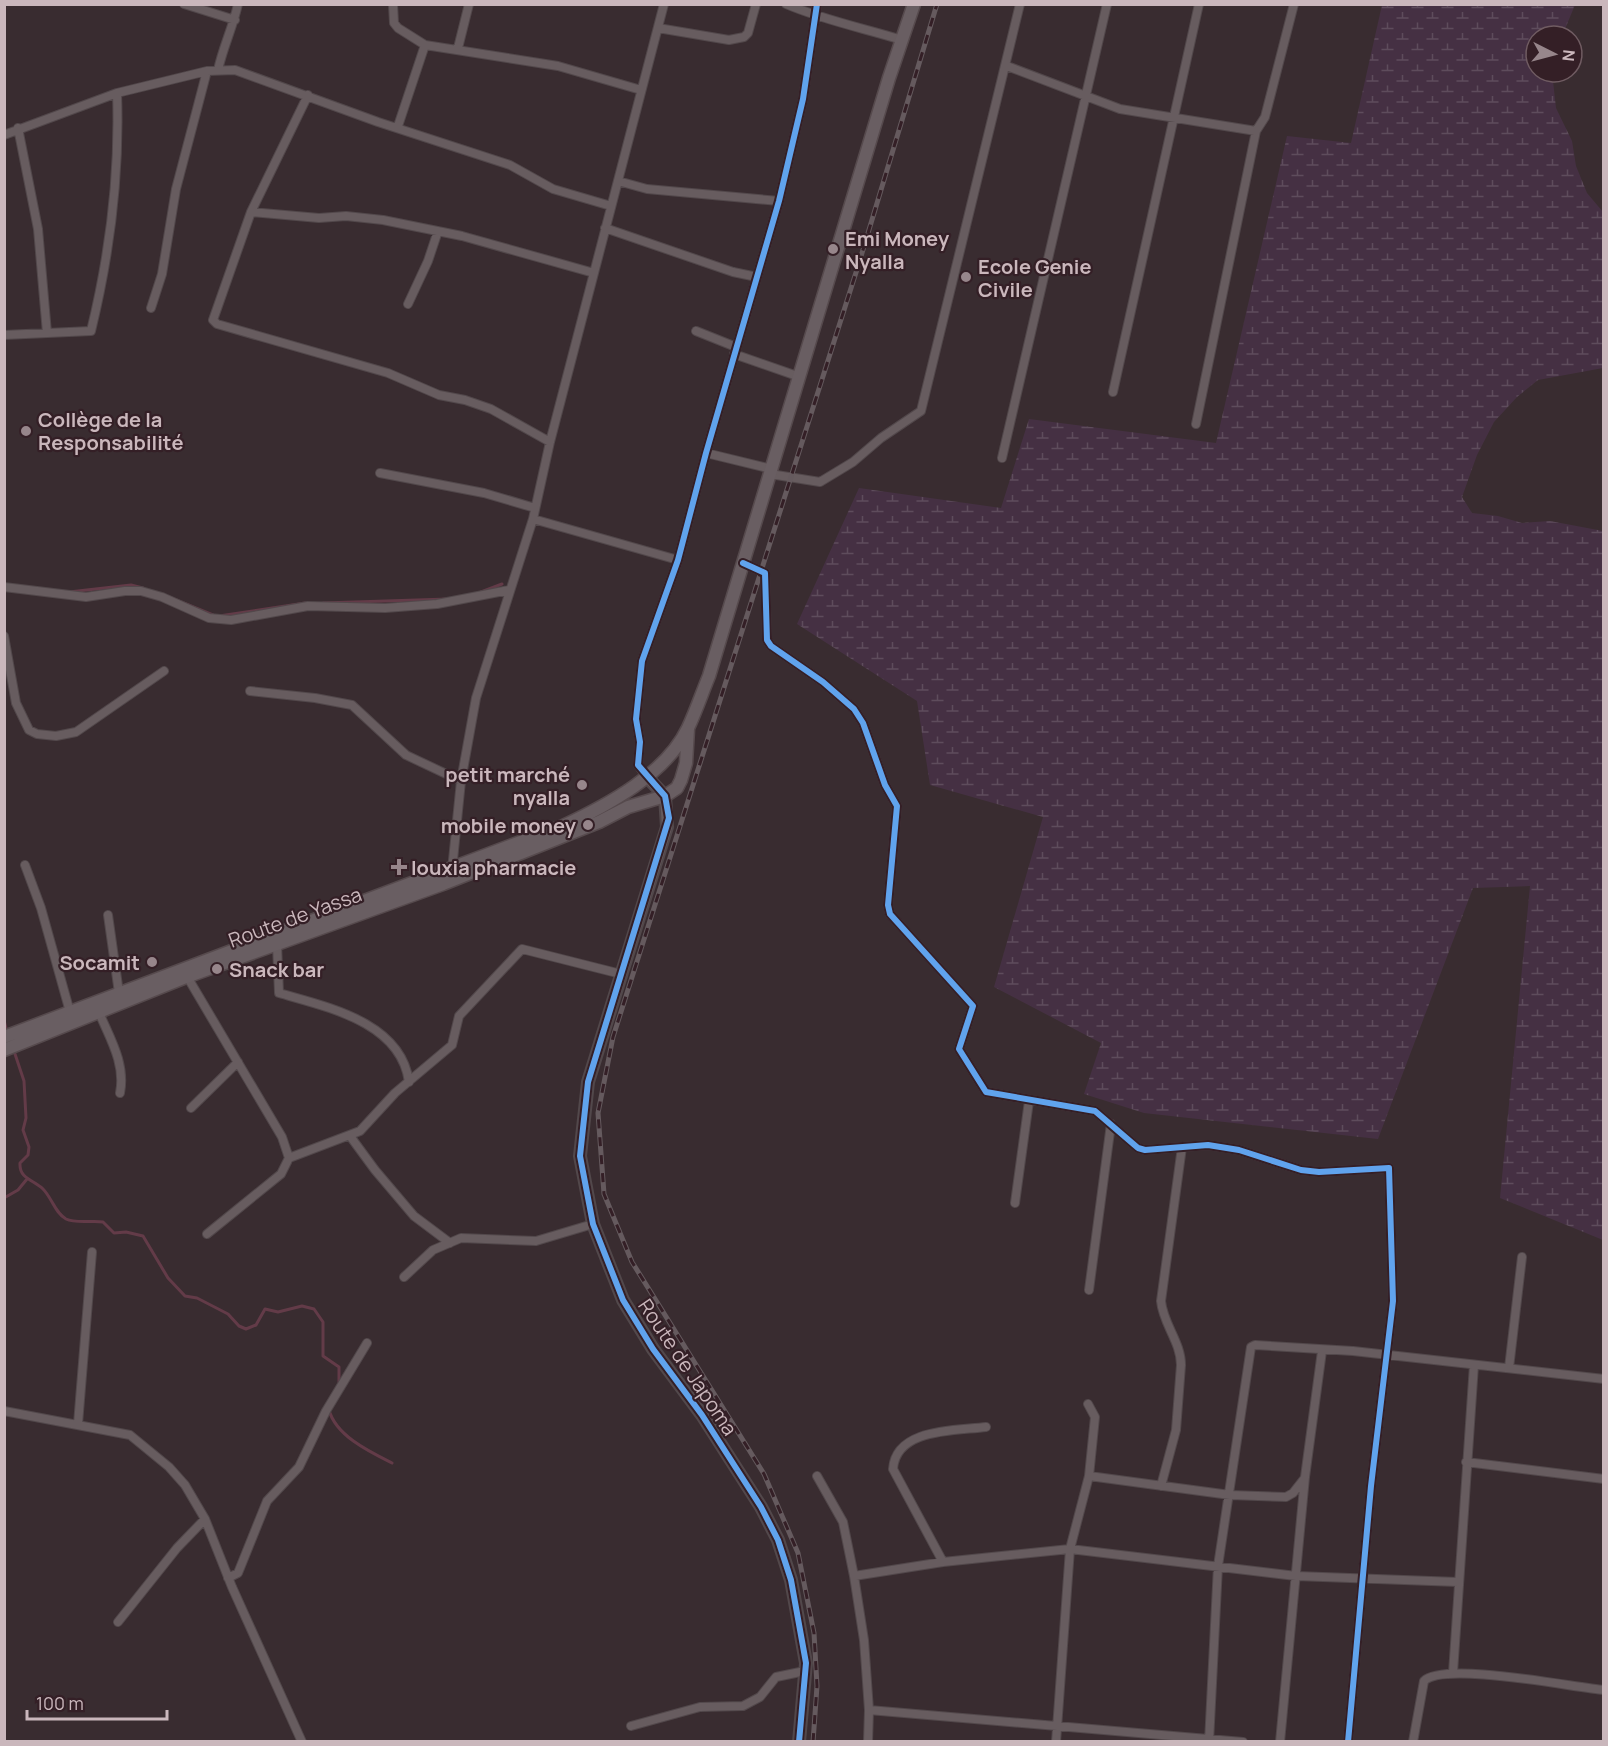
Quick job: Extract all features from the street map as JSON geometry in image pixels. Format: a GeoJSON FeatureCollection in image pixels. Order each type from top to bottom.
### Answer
{"type":"FeatureCollection","features":[{"type":"Feature","properties":{"kind":"main road"},"geometry":{"type":"LineString","coordinates":[[599,816],[671,752],[688,729],[709,676],[914,4]]}},
{"type":"Feature","properties":{"kind":"main road"},"geometry":{"type":"LineString","coordinates":[[599,816],[665,796],[677,788],[686,763],[688,729]]}},
{"type":"Feature","properties":{"kind":"main road","name":"Route de Yassa"},"geometry":{"type":"LineString","coordinates":[[4,1037],[70,1012],[97,1008],[119,993],[277,944],[599,816]]}},
{"type":"Feature","properties":{"kind":"main road","name":"Route de Yassa"},"geometry":{"type":"LineString","coordinates":[[4,1050],[97,1008],[185,973],[453,875]]}},
{"type":"Feature","properties":{"kind":"street"},"geometry":{"type":"LineString","coordinates":[[184,4],[235,20]]}},
{"type":"Feature","properties":{"kind":"street"},"geometry":{"type":"LineString","coordinates":[[218,70],[222,48],[235,20],[238,4]]}},
{"type":"Feature","properties":{"kind":"street"},"geometry":{"type":"LineString","coordinates":[[393,4],[394,23],[424,45],[458,48],[558,66],[641,90]]}},
{"type":"Feature","properties":{"kind":"street"},"geometry":{"type":"LineString","coordinates":[[458,48],[469,4]]}},
{"type":"Feature","properties":{"kind":"street"},"geometry":{"type":"LineString","coordinates":[[453,875],[461,781],[476,698],[533,519],[550,442],[664,4]]}},
{"type":"Feature","properties":{"kind":"street"},"geometry":{"type":"LineString","coordinates":[[658,27],[729,40],[738,39],[748,33],[756,4]]}},
{"type":"Feature","properties":{"kind":"street"},"geometry":{"type":"LineString","coordinates":[[786,4],[814,17],[836,20],[902,40]]}},
{"type":"Feature","properties":{"kind":"street"},"geometry":{"type":"LineString","coordinates":[[665,796],[638,765],[640,742],[636,719],[638,690],[645,653],[678,560],[706,453],[779,201],[803,99],[817,4]]}},
{"type":"Feature","properties":{"kind":"street"},"geometry":{"type":"LineString","coordinates":[[706,453],[771,472],[820,482],[853,462],[881,438],[921,411],[1007,66],[1020,4]]}},
{"type":"Feature","properties":{"kind":"street"},"geometry":{"type":"LineString","coordinates":[[1002,458],[1107,4]]}},
{"type":"Feature","properties":{"kind":"street"},"geometry":{"type":"LineString","coordinates":[[1113,392],[1199,4]]}},
{"type":"Feature","properties":{"kind":"street"},"geometry":{"type":"LineString","coordinates":[[1196,424],[1256,131],[1265,117],[1293,4]]}},
{"type":"Feature","properties":{"kind":"street"},"geometry":{"type":"LineString","coordinates":[[398,126],[424,45]]}},
{"type":"Feature","properties":{"kind":"street"},"geometry":{"type":"LineString","coordinates":[[1007,66],[1120,109],[1173,120],[1256,131]]}},
{"type":"Feature","properties":{"kind":"street"},"geometry":{"type":"LineString","coordinates":[[4,135],[117,93],[207,71],[235,70],[378,122],[398,126],[510,165],[554,189],[611,206]]}},
{"type":"Feature","properties":{"kind":"street"},"geometry":{"type":"LineString","coordinates":[[151,308],[162,274],[177,189],[207,71]]}},
{"type":"Feature","properties":{"kind":"street"},"geometry":{"type":"LineString","coordinates":[[4,335],[91,331],[101,290],[116,181],[119,147],[117,93]]}},
{"type":"Feature","properties":{"kind":"street"},"geometry":{"type":"LineString","coordinates":[[308,95],[251,212],[213,313],[213,320],[217,324],[388,373],[439,395],[474,403],[511,419],[550,442]]}},
{"type":"Feature","properties":{"kind":"street"},"geometry":{"type":"LineString","coordinates":[[18,129],[38,229],[47,333]]}},
{"type":"Feature","properties":{"kind":"street"},"geometry":{"type":"LineString","coordinates":[[618,181],[647,189],[779,201]]}},
{"type":"Feature","properties":{"kind":"street"},"geometry":{"type":"LineString","coordinates":[[251,212],[319,218],[346,216],[383,219],[438,231],[594,273]]}},
{"type":"Feature","properties":{"kind":"street"},"geometry":{"type":"LineString","coordinates":[[605,228],[733,272],[757,276]]}},
{"type":"Feature","properties":{"kind":"street"},"geometry":{"type":"LineString","coordinates":[[408,304],[428,261],[438,231]]}},
{"type":"Feature","properties":{"kind":"street"},"geometry":{"type":"LineString","coordinates":[[696,331],[735,351],[800,377]]}},
{"type":"Feature","properties":{"kind":"street"},"geometry":{"type":"LineString","coordinates":[[380,473],[484,494],[535,508]]}},
{"type":"Feature","properties":{"kind":"street"},"geometry":{"type":"LineString","coordinates":[[533,519],[678,560]]}},
{"type":"Feature","properties":{"kind":"street"},"geometry":{"type":"LineString","coordinates":[[743,563],[765,573],[766,633],[771,646],[823,682],[854,709],[863,723],[874,759],[897,806],[888,904],[895,920],[973,1006],[958,1049],[986,1092],[1029,1101],[1089,1109],[1111,1124],[1138,1148],[1155,1150],[1217,1146],[1276,1161],[1292,1168],[1319,1172],[1389,1168],[1393,1301],[1371,1486],[1348,1742]]}},
{"type":"Feature","properties":{"kind":"street"},"geometry":{"type":"LineString","coordinates":[[4,587],[86,597],[141,591],[162,597],[209,618],[231,620],[308,606],[385,608],[437,604],[509,590]]}},
{"type":"Feature","properties":{"kind":"street"},"geometry":{"type":"LineString","coordinates":[[4,636],[16,703],[29,730],[37,734],[56,736],[76,732],[165,671]]}},
{"type":"Feature","properties":{"kind":"street"},"geometry":{"type":"LineString","coordinates":[[250,691],[315,698],[352,705],[405,755],[461,781]]}},
{"type":"Feature","properties":{"kind":"street","name":"Route de Japoma"},"geometry":{"type":"LineString","coordinates":[[665,796],[667,827],[584,1099],[580,1156],[592,1224],[632,1316],[702,1415],[761,1507],[778,1540],[793,1590],[805,1671],[799,1742]]}},
{"type":"Feature","properties":{"kind":"street"},"geometry":{"type":"LineString","coordinates":[[25,865],[70,1012]]}},
{"type":"Feature","properties":{"kind":"street"},"geometry":{"type":"LineString","coordinates":[[108,915],[119,993]]}},
{"type":"Feature","properties":{"kind":"street"},"geometry":{"type":"LineString","coordinates":[[277,944],[279,993],[340,1010],[372,1028],[395,1049],[409,1082]]}},
{"type":"Feature","properties":{"kind":"street"},"geometry":{"type":"LineString","coordinates":[[289,1158],[360,1131],[381,1106],[452,1045],[459,1016],[522,949],[591,964],[621,974]]}},
{"type":"Feature","properties":{"kind":"street"},"geometry":{"type":"LineString","coordinates":[[185,973],[282,1137],[289,1158],[282,1174],[207,1234]]}},
{"type":"Feature","properties":{"kind":"street"},"geometry":{"type":"LineString","coordinates":[[97,1008],[120,1063],[123,1081],[120,1093]]}},
{"type":"Feature","properties":{"kind":"street"},"geometry":{"type":"LineString","coordinates":[[191,1108],[238,1062]]}},
{"type":"Feature","properties":{"kind":"street"},"geometry":{"type":"LineString","coordinates":[[1015,1203],[1029,1101]]}},
{"type":"Feature","properties":{"kind":"street"},"geometry":{"type":"LineString","coordinates":[[1089,1290],[1111,1124]]}},
{"type":"Feature","properties":{"kind":"street"},"geometry":{"type":"LineString","coordinates":[[350,1136],[414,1216],[450,1243]]}},
{"type":"Feature","properties":{"kind":"street"},"geometry":{"type":"LineString","coordinates":[[1161,1486],[1176,1430],[1181,1365],[1181,1356],[1163,1317],[1161,1301],[1182,1147]]}},
{"type":"Feature","properties":{"kind":"street"},"geometry":{"type":"LineString","coordinates":[[404,1277],[433,1250],[470,1237],[536,1241],[592,1224]]}},
{"type":"Feature","properties":{"kind":"street"},"geometry":{"type":"LineString","coordinates":[[78,1424],[92,1252]]}},
{"type":"Feature","properties":{"kind":"street"},"geometry":{"type":"LineString","coordinates":[[1509,1368],[1522,1257]]}},
{"type":"Feature","properties":{"kind":"street"},"geometry":{"type":"LineString","coordinates":[[228,1578],[238,1573],[267,1501],[299,1467],[326,1411],[367,1343]]}},
{"type":"Feature","properties":{"kind":"street"},"geometry":{"type":"LineString","coordinates":[[1209,1739],[1218,1566],[1251,1347],[1255,1345],[1322,1351],[1353,1351],[1387,1357],[1604,1379]]}},
{"type":"Feature","properties":{"kind":"street"},"geometry":{"type":"LineString","coordinates":[[1280,1742],[1305,1477],[1322,1351]]}},
{"type":"Feature","properties":{"kind":"street"},"geometry":{"type":"LineString","coordinates":[[1453,1673],[1474,1365]]}},
{"type":"Feature","properties":{"kind":"street"},"geometry":{"type":"LineString","coordinates":[[1056,1742],[1070,1549],[1089,1476],[1095,1417],[1088,1404]]}},
{"type":"Feature","properties":{"kind":"street"},"geometry":{"type":"LineString","coordinates":[[4,1411],[130,1435],[169,1467],[191,1494],[205,1519],[228,1578],[302,1742]]}},
{"type":"Feature","properties":{"kind":"street"},"geometry":{"type":"LineString","coordinates":[[943,1562],[893,1470],[894,1460],[902,1446],[920,1436],[986,1427]]}},
{"type":"Feature","properties":{"kind":"street"},"geometry":{"type":"LineString","coordinates":[[1466,1462],[1604,1479]]}},
{"type":"Feature","properties":{"kind":"street"},"geometry":{"type":"LineString","coordinates":[[817,1476],[843,1522],[854,1576],[864,1640],[869,1710],[868,1742]]}},
{"type":"Feature","properties":{"kind":"street"},"geometry":{"type":"LineString","coordinates":[[1089,1476],[1230,1495],[1286,1497],[1293,1493],[1305,1477]]}},
{"type":"Feature","properties":{"kind":"street"},"geometry":{"type":"LineString","coordinates":[[118,1622],[177,1548],[205,1519]]}},
{"type":"Feature","properties":{"kind":"street"},"geometry":{"type":"LineString","coordinates":[[854,1576],[943,1562],[1070,1549],[1296,1576],[1458,1582]]}},
{"type":"Feature","properties":{"kind":"street"},"geometry":{"type":"LineString","coordinates":[[631,1726],[700,1707],[743,1706],[760,1698],[776,1677],[805,1671]]}},
{"type":"Feature","properties":{"kind":"street"},"geometry":{"type":"LineString","coordinates":[[1413,1742],[1424,1681],[1433,1674],[1453,1673],[1515,1678],[1604,1690]]}},
{"type":"Feature","properties":{"kind":"street"},"geometry":{"type":"LineString","coordinates":[[869,1710],[1243,1742]]}},
{"type":"Feature","properties":{"kind":"green space"},"geometry":{"type":"Polygon","coordinates":[[[1382,5],[1575,5],[1567,24],[1524,24],[1524,84],[1553,84],[1556,108],[1572,141],[1576,166],[1587,193],[1603,212],[1603,368],[1538,380],[1517,397],[1494,422],[1477,455],[1462,497],[1472,513],[1498,516],[1522,523],[1550,521],[1603,531],[1603,1240],[1500,1198],[1530,886],[1473,888],[1378,1139],[1144,1113],[1084,1094],[1101,1043],[994,987],[1043,817],[930,785],[917,701],[797,624],[859,488],[1001,508],[1029,419],[1216,443],[1287,136],[1351,143],[1382,5]]]}},
{"type":"Feature","properties":{"kind":"waterway"},"geometry":{"type":"LineString","coordinates":[[481,592],[502,584]]}},
{"type":"Feature","properties":{"kind":"waterway"},"geometry":{"type":"LineString","coordinates":[[69,592],[131,585],[143,588]]}},
{"type":"Feature","properties":{"kind":"waterway"},"geometry":{"type":"LineString","coordinates":[[169,597],[213,615]]}},
{"type":"Feature","properties":{"kind":"waterway"},"geometry":{"type":"LineString","coordinates":[[323,603],[448,599]]}},
{"type":"Feature","properties":{"kind":"waterway"},"geometry":{"type":"LineString","coordinates":[[219,616],[305,603]]}},
{"type":"Feature","properties":{"kind":"waterway"},"geometry":{"type":"LineString","coordinates":[[4,1020],[6,1028]]}},
{"type":"Feature","properties":{"kind":"waterway"},"geometry":{"type":"LineString","coordinates":[[15,1054],[24,1081],[26,1118],[23,1130],[29,1147],[28,1155],[20,1163],[20,1168],[24,1176],[43,1189],[62,1216],[75,1221],[103,1222],[114,1233],[126,1232],[143,1236],[168,1278],[185,1296],[197,1298],[228,1314],[239,1326],[246,1329],[256,1325],[265,1309],[278,1312],[302,1306],[314,1309],[323,1322],[323,1356],[339,1367],[339,1382]]}},
{"type":"Feature","properties":{"kind":"waterway"},"geometry":{"type":"LineString","coordinates":[[4,1198],[18,1190],[27,1179]]}},
{"type":"Feature","properties":{"kind":"waterway"},"geometry":{"type":"LineString","coordinates":[[329,1410],[339,1428],[346,1435],[392,1463]]}},
{"type":"Feature","properties":{"kind":"railway"},"geometry":{"type":"LineString","coordinates":[[813,1742],[817,1686],[814,1633],[798,1553],[764,1474],[632,1262],[604,1194],[598,1113],[613,1037],[859,263],[937,4]]}},
{"type":"Feature","properties":{"kind":"cycle path"},"geometry":{"type":"LineString","coordinates":[[799,1742],[806,1663],[791,1580],[778,1540],[761,1507],[702,1415],[653,1349],[623,1300],[593,1224],[580,1156],[588,1082],[669,818],[665,796],[638,765],[640,742],[636,719],[642,661],[678,560],[706,453],[779,201],[803,99],[817,4]]}},
{"type":"Feature","properties":{"kind":"cycle path"},"geometry":{"type":"LineString","coordinates":[[743,563],[765,573],[767,640],[771,646],[823,682],[854,709],[863,723],[885,785],[897,806],[888,905],[890,914],[973,1006],[959,1049],[986,1092],[1095,1111],[1138,1148],[1145,1150],[1208,1145],[1239,1150],[1301,1170],[1319,1172],[1389,1168],[1393,1301],[1371,1486],[1348,1742]]}},
{"type":"Feature","properties":{"kind":"place","name":"Emi Money Nyalla"},"geometry":{"type":"Point","coordinates":[833,249]}},
{"type":"Feature","properties":{"kind":"place","name":"Ecole Genie Civile"},"geometry":{"type":"Point","coordinates":[966,277]}},
{"type":"Feature","properties":{"kind":"place","name":"Collège de la Responsabilité"},"geometry":{"type":"Point","coordinates":[26,431]}},
{"type":"Feature","properties":{"kind":"place","name":"petit marché nyalla"},"geometry":{"type":"Point","coordinates":[582,785]}},
{"type":"Feature","properties":{"kind":"place","name":"mobile money"},"geometry":{"type":"Point","coordinates":[588,825]}},
{"type":"Feature","properties":{"kind":"place","name":"louxia pharmacie"},"geometry":{"type":"Point","coordinates":[399,867]}},
{"type":"Feature","properties":{"kind":"place","name":"Socamit"},"geometry":{"type":"Point","coordinates":[152,962]}},
{"type":"Feature","properties":{"kind":"place","name":"Snack bar"},"geometry":{"type":"Point","coordinates":[217,969]}}]}
